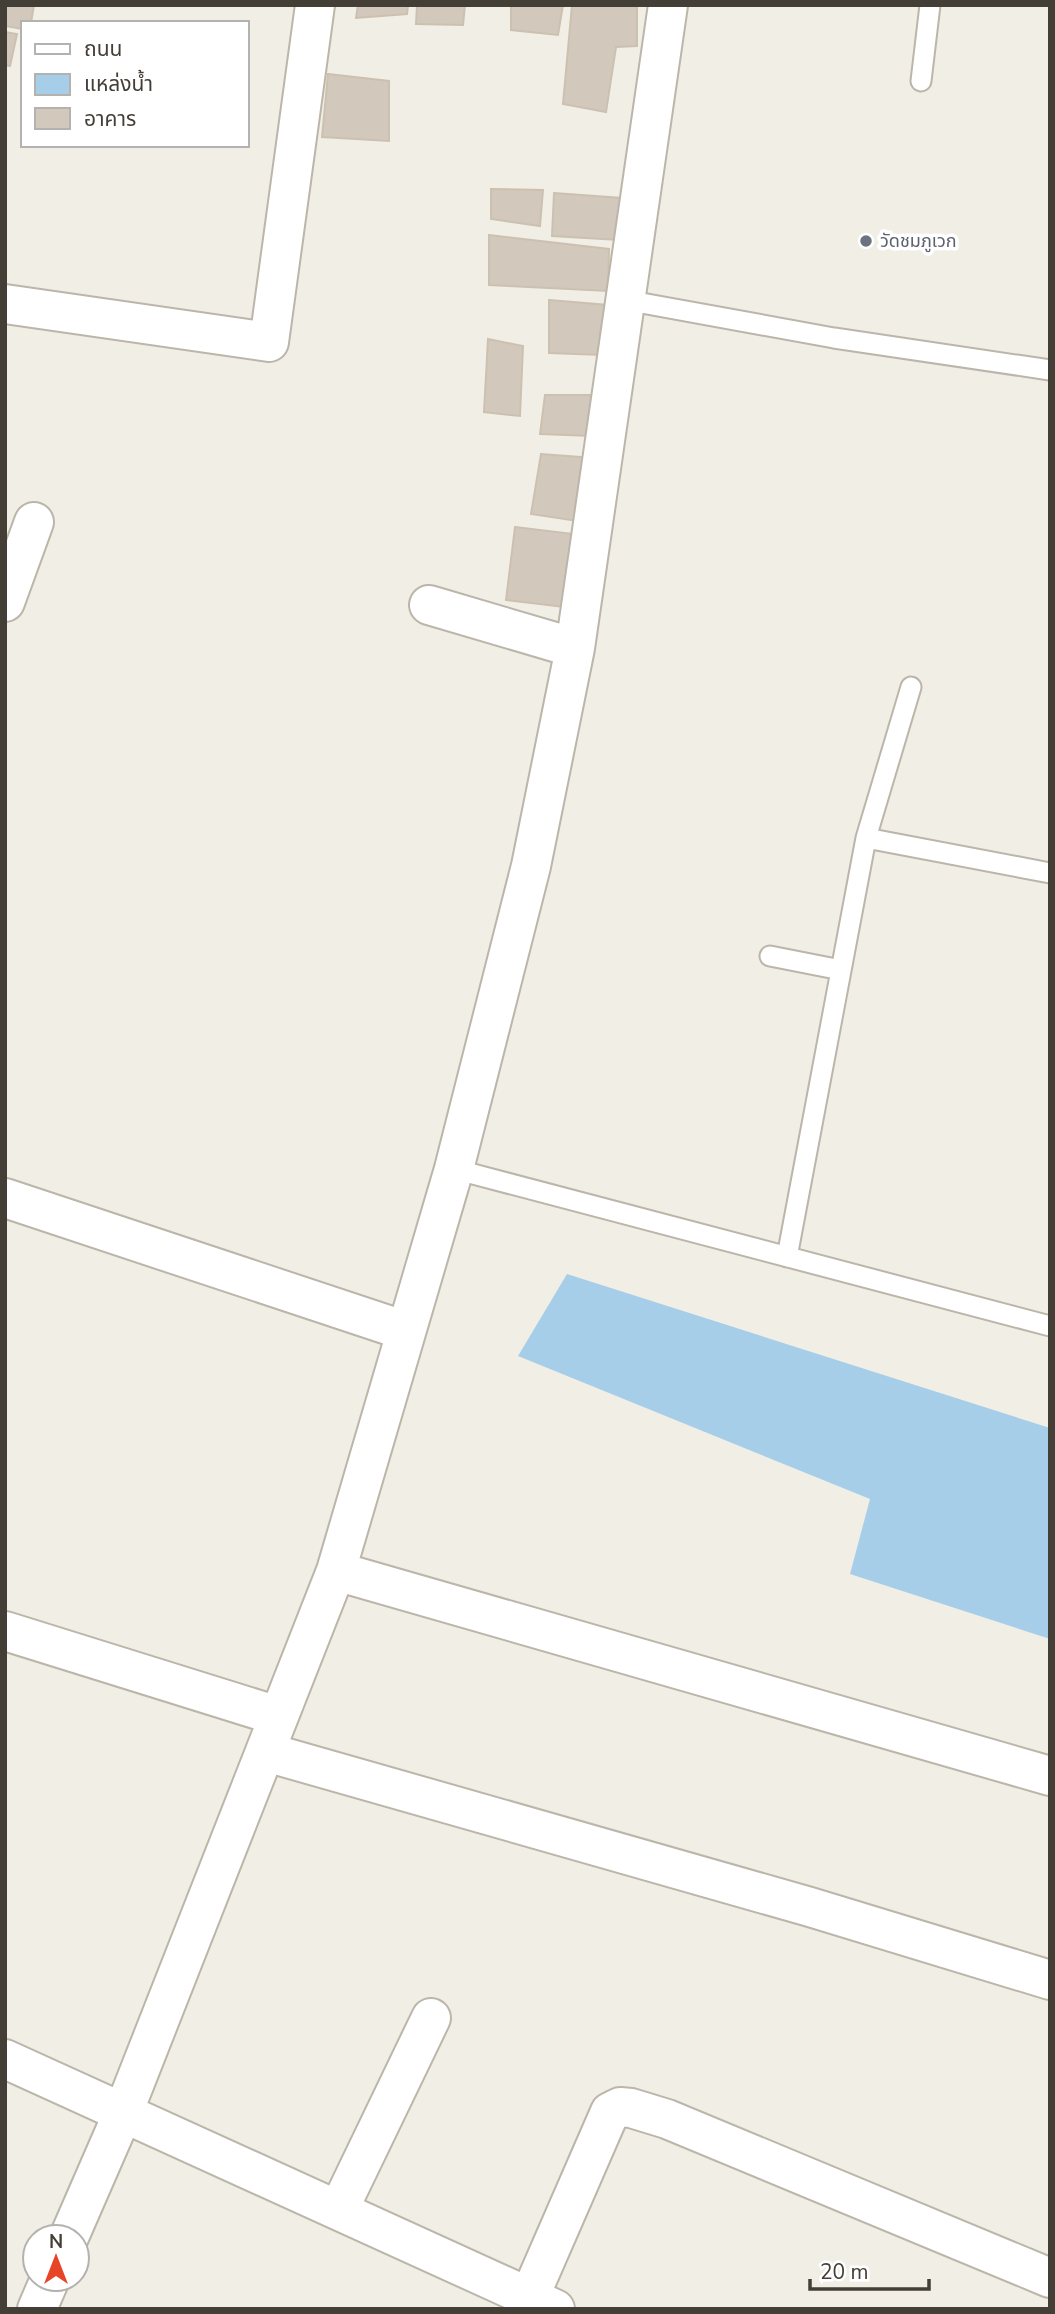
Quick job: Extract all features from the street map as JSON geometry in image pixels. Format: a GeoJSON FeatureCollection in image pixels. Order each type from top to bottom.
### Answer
{"type":"FeatureCollection","features":[{"type":"Feature","properties":{"kind":"street"},"geometry":{"type":"LineString","coordinates":[[5,304],[269,342],[315,5]]}},
{"type":"Feature","properties":{"kind":"street"},"geometry":{"type":"LineString","coordinates":[[75,2223],[123,2113],[335,1570],[454,1168],[531,866],[575,648],[668,5]]}},
{"type":"Feature","properties":{"kind":"street"},"geometry":{"type":"LineString","coordinates":[[5,602],[34,522]]}},
{"type":"Feature","properties":{"kind":"street"},"geometry":{"type":"LineString","coordinates":[[429,605],[575,648]]}},
{"type":"Feature","properties":{"kind":"street"},"geometry":{"type":"LineString","coordinates":[[5,1198],[406,1331]]}},
{"type":"Feature","properties":{"kind":"street"},"geometry":{"type":"LineString","coordinates":[[335,1570],[1050,1776]]}},
{"type":"Feature","properties":{"kind":"street"},"geometry":{"type":"LineString","coordinates":[[5,1631],[272,1734],[810,1908],[1050,1980]]}},
{"type":"Feature","properties":{"kind":"street"},"geometry":{"type":"LineString","coordinates":[[339,2209],[431,2018]]}},
{"type":"Feature","properties":{"kind":"street"},"geometry":{"type":"LineString","coordinates":[[5,2059],[542,2303],[610,2112],[620,2107],[667,2119],[1050,2278]]}},
{"type":"Feature","properties":{"kind":"lane"},"geometry":{"type":"LineString","coordinates":[[921,81],[930,5]]}},
{"type":"Feature","properties":{"kind":"lane"},"geometry":{"type":"LineString","coordinates":[[625,299],[834,338],[1050,370]]}},
{"type":"Feature","properties":{"kind":"lane"},"geometry":{"type":"LineString","coordinates":[[787,1257],[866,838],[911,687]]}},
{"type":"Feature","properties":{"kind":"lane"},"geometry":{"type":"LineString","coordinates":[[866,838],[1050,873]]}},
{"type":"Feature","properties":{"kind":"lane"},"geometry":{"type":"LineString","coordinates":[[770,956],[841,970]]}},
{"type":"Feature","properties":{"kind":"lane"},"geometry":{"type":"LineString","coordinates":[[454,1168],[1050,1325]]}},
{"type":"Feature","properties":{"kind":"water"},"geometry":{"type":"Polygon","coordinates":[[[567,1274],[1050,1428],[1050,1639],[850,1574],[870,1499],[518,1356],[567,1274]]]}},
{"type":"Feature","properties":{"kind":"building"},"geometry":{"type":"Polygon","coordinates":[[[5,5],[34,5],[31,21],[21,21],[21,29],[5,26],[5,5]]]}},
{"type":"Feature","properties":{"kind":"building"},"geometry":{"type":"Polygon","coordinates":[[[358,5],[408,5],[407,14],[356,18],[358,5]]]}},
{"type":"Feature","properties":{"kind":"building"},"geometry":{"type":"Polygon","coordinates":[[[417,5],[465,5],[463,25],[416,24],[417,5]]]}},
{"type":"Feature","properties":{"kind":"building"},"geometry":{"type":"Polygon","coordinates":[[[511,5],[563,5],[558,35],[511,30],[511,5]]]}},
{"type":"Feature","properties":{"kind":"building"},"geometry":{"type":"Polygon","coordinates":[[[572,5],[637,5],[637,46],[616,47],[606,112],[563,104],[572,5]]]}},
{"type":"Feature","properties":{"kind":"building"},"geometry":{"type":"Polygon","coordinates":[[[5,32],[17,34],[10,66],[5,65],[5,32]]]}},
{"type":"Feature","properties":{"kind":"building"},"geometry":{"type":"Polygon","coordinates":[[[328,74],[389,81],[389,141],[322,137],[328,74]]]}},
{"type":"Feature","properties":{"kind":"building"},"geometry":{"type":"Polygon","coordinates":[[[491,189],[543,190],[540,226],[491,219],[491,189]]]}},
{"type":"Feature","properties":{"kind":"building"},"geometry":{"type":"Polygon","coordinates":[[[554,193],[622,198],[619,240],[552,236],[554,193]]]}},
{"type":"Feature","properties":{"kind":"building"},"geometry":{"type":"Polygon","coordinates":[[[489,235],[609,249],[608,291],[489,285],[489,235]]]}},
{"type":"Feature","properties":{"kind":"building"},"geometry":{"type":"Polygon","coordinates":[[[549,300],[608,305],[602,355],[549,353],[549,300]]]}},
{"type":"Feature","properties":{"kind":"building"},"geometry":{"type":"Polygon","coordinates":[[[488,339],[523,346],[520,416],[484,412],[488,339]]]}},
{"type":"Feature","properties":{"kind":"building"},"geometry":{"type":"Polygon","coordinates":[[[545,395],[593,395],[592,436],[540,434],[545,395]]]}},
{"type":"Feature","properties":{"kind":"building"},"geometry":{"type":"Polygon","coordinates":[[[541,454],[593,458],[585,522],[531,514],[541,454]]]}},
{"type":"Feature","properties":{"kind":"building"},"geometry":{"type":"Polygon","coordinates":[[[515,527],[582,535],[572,608],[506,600],[515,527]]]}},
{"type":"Feature","properties":{"kind":"place","name":"วัดชมภูเวก"},"geometry":{"type":"Point","coordinates":[866,241]}}]}
